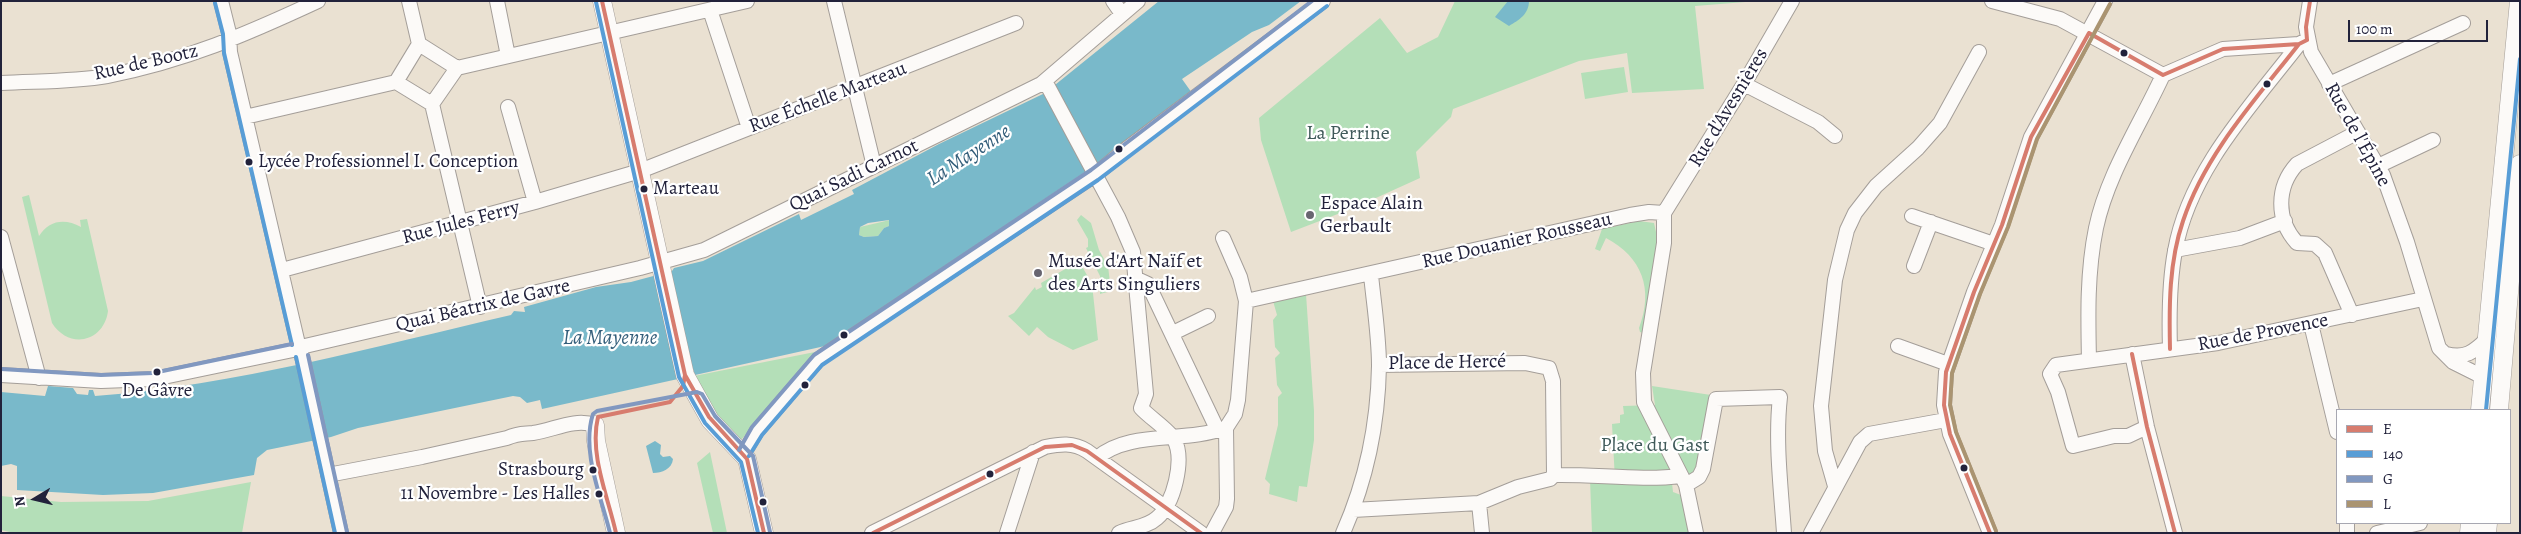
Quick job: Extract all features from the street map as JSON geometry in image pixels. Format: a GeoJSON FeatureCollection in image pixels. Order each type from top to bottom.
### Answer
{"type":"FeatureCollection","features":[{"type":"Feature","properties":{"kind":"main road"},"geometry":{"type":"LineString","coordinates":[[602,1],[685,376],[710,420],[744,453],[764,533]]}},
{"type":"Feature","properties":{"kind":"main road"},"geometry":{"type":"LineString","coordinates":[[2480,409],[2519,1]]}},
{"type":"Feature","properties":{"kind":"main road"},"geometry":{"type":"LineString","coordinates":[[2499,409],[2520,164]]}},
{"type":"Feature","properties":{"kind":"main road"},"geometry":{"type":"LineString","coordinates":[[589,426],[616,533]]}},
{"type":"Feature","properties":{"kind":"street"},"geometry":{"type":"LineString","coordinates":[[221,1],[245,117],[282,270],[341,533]]}},
{"type":"Feature","properties":{"kind":"street","name":"Rue de Bootz"},"geometry":{"type":"LineString","coordinates":[[1,83],[105,76],[170,61],[229,42],[318,1]]}},
{"type":"Feature","properties":{"kind":"street"},"geometry":{"type":"LineString","coordinates":[[396,82],[419,44],[409,1]]}},
{"type":"Feature","properties":{"kind":"street"},"geometry":{"type":"LineString","coordinates":[[497,1],[508,56]]}},
{"type":"Feature","properties":{"kind":"street"},"geometry":{"type":"LineString","coordinates":[[432,104],[457,68],[747,1]]}},
{"type":"Feature","properties":{"kind":"street"},"geometry":{"type":"LineString","coordinates":[[834,1],[874,166]]}},
{"type":"Feature","properties":{"kind":"street"},"geometry":{"type":"LineString","coordinates":[[1113,1],[1122,14]]}},
{"type":"Feature","properties":{"kind":"street","name":"Quai Sadi Carnot"},"geometry":{"type":"LineString","coordinates":[[659,262],[704,250],[1045,81],[1138,1]]}},
{"type":"Feature","properties":{"kind":"street"},"geometry":{"type":"LineString","coordinates":[[744,453],[757,431],[818,360],[1095,175],[1125,150],[1323,1]]}},
{"type":"Feature","properties":{"kind":"street","name":"Rue d'Avesnières"},"geometry":{"type":"LineString","coordinates":[[1664,213],[1744,84],[1792,1]]}},
{"type":"Feature","properties":{"kind":"street"},"geometry":{"type":"LineString","coordinates":[[1992,1],[2060,19],[2163,75]]}},
{"type":"Feature","properties":{"kind":"street"},"geometry":{"type":"LineString","coordinates":[[1990,533],[1946,420],[1944,385],[1948,364],[2002,225],[2031,137],[2105,1]]}},
{"type":"Feature","properties":{"kind":"street","name":"Rue de l'Épine"},"geometry":{"type":"LineString","coordinates":[[2310,1],[2303,42],[2311,52],[2378,166],[2407,242],[2439,348],[2453,362],[2483,377]]}},
{"type":"Feature","properties":{"kind":"street"},"geometry":{"type":"LineString","coordinates":[[710,10],[750,128]]}},
{"type":"Feature","properties":{"kind":"street","name":"Rue Échelle Marteau"},"geometry":{"type":"LineString","coordinates":[[640,171],[1016,23]]}},
{"type":"Feature","properties":{"kind":"street"},"geometry":{"type":"LineString","coordinates":[[2329,84],[2464,23]]}},
{"type":"Feature","properties":{"kind":"street"},"geometry":{"type":"LineString","coordinates":[[2089,360],[2087,297],[2096,226],[2112,180],[2163,75],[2222,49],[2250,45],[2303,42]]}},
{"type":"Feature","properties":{"kind":"street"},"geometry":{"type":"LineString","coordinates":[[2170,349],[2169,311],[2175,250],[2182,224],[2199,185],[2229,133],[2303,42]]}},
{"type":"Feature","properties":{"kind":"street"},"geometry":{"type":"LineString","coordinates":[[419,44],[457,68]]}},
{"type":"Feature","properties":{"kind":"street"},"geometry":{"type":"LineString","coordinates":[[1835,486],[1824,450],[1821,406],[1835,280],[1847,230],[1855,214],[1876,186],[1918,148],[1940,123],[1979,52]]}},
{"type":"Feature","properties":{"kind":"street"},"geometry":{"type":"LineString","coordinates":[[1045,81],[1121,223],[1133,252],[1146,394],[1141,408],[1174,438],[1177,447],[1178,466],[1173,494],[1166,509],[1157,518],[1142,527],[1119,533]]}},
{"type":"Feature","properties":{"kind":"street"},"geometry":{"type":"LineString","coordinates":[[245,117],[396,82],[432,104],[480,307]]}},
{"type":"Feature","properties":{"kind":"street"},"geometry":{"type":"LineString","coordinates":[[1744,84],[1818,122],[1835,136]]}},
{"type":"Feature","properties":{"kind":"street"},"geometry":{"type":"LineString","coordinates":[[508,107],[535,202]]}},
{"type":"Feature","properties":{"kind":"street"},"geometry":{"type":"LineString","coordinates":[[2352,316],[2325,253],[2315,244],[2297,243],[2292,238],[2280,207],[2280,199],[2290,172],[2297,164],[2358,132]]}},
{"type":"Feature","properties":{"kind":"street"},"geometry":{"type":"LineString","coordinates":[[2378,166],[2433,140]]}},
{"type":"Feature","properties":{"kind":"street","name":"Rue Jules Ferry"},"geometry":{"type":"LineString","coordinates":[[282,270],[360,251],[640,171]]}},
{"type":"Feature","properties":{"kind":"street","name":"Rue Douanier Rousseau"},"geometry":{"type":"LineString","coordinates":[[1246,301],[1371,275],[1630,215],[1649,212],[1664,213]]}},
{"type":"Feature","properties":{"kind":"street"},"geometry":{"type":"LineString","coordinates":[[1664,213],[1664,243],[1643,373],[1644,402],[1684,480],[1696,533]]}},
{"type":"Feature","properties":{"kind":"street"},"geometry":{"type":"LineString","coordinates":[[1912,216],[1994,244]]}},
{"type":"Feature","properties":{"kind":"street"},"geometry":{"type":"LineString","coordinates":[[2175,250],[2240,238],[2285,221]]}},
{"type":"Feature","properties":{"kind":"street"},"geometry":{"type":"LineString","coordinates":[[1914,266],[1931,222]]}},
{"type":"Feature","properties":{"kind":"street"},"geometry":{"type":"LineString","coordinates":[[1,237],[39,378]]}},
{"type":"Feature","properties":{"kind":"street"},"geometry":{"type":"LineString","coordinates":[[1097,458],[1107,449],[1118,444],[1174,438],[1222,430],[1235,414],[1238,400],[1246,301],[1240,277],[1223,238]]}},
{"type":"Feature","properties":{"kind":"street","name":"Quai Béatrix de Gavre"},"geometry":{"type":"LineString","coordinates":[[1,374],[101,381],[154,379],[299,349],[480,307],[659,262]]}},
{"type":"Feature","properties":{"kind":"street","name":"Place de Hercé"},"geometry":{"type":"LineString","coordinates":[[1371,275],[1379,365],[1500,362],[1546,366],[1549,368],[1553,381],[1554,475]]}},
{"type":"Feature","properties":{"kind":"street"},"geometry":{"type":"LineString","coordinates":[[1135,278],[1148,284],[1222,430],[1226,508],[1212,533]]}},
{"type":"Feature","properties":{"kind":"street","name":"Rue de Provence"},"geometry":{"type":"LineString","coordinates":[[2147,427],[2128,436],[2114,436],[2073,446],[2058,392],[2050,374],[2056,365],[2218,343],[2352,316],[2423,299]]}},
{"type":"Feature","properties":{"kind":"street"},"geometry":{"type":"LineString","coordinates":[[1173,333],[1208,316]]}},
{"type":"Feature","properties":{"kind":"street"},"geometry":{"type":"LineString","coordinates":[[2311,324],[2336,428]]}},
{"type":"Feature","properties":{"kind":"street"},"geometry":{"type":"LineString","coordinates":[[2445,354],[2456,356],[2469,354],[2474,352],[2486,339]]}},
{"type":"Feature","properties":{"kind":"street"},"geometry":{"type":"LineString","coordinates":[[1898,346],[1948,364]]}},
{"type":"Feature","properties":{"kind":"street"},"geometry":{"type":"LineString","coordinates":[[2132,354],[2147,427],[2175,533]]}},
{"type":"Feature","properties":{"kind":"street"},"geometry":{"type":"LineString","coordinates":[[1343,533],[1353,510],[1374,427],[1379,365]]}},
{"type":"Feature","properties":{"kind":"street"},"geometry":{"type":"LineString","coordinates":[[1353,510],[1479,503],[1518,487],[1550,479],[1554,475],[1586,474],[1684,480],[1698,477],[1703,469],[1716,399],[1780,397],[1777,418],[1778,458],[1784,533]]}},
{"type":"Feature","properties":{"kind":"street"},"geometry":{"type":"LineString","coordinates":[[1811,533],[1829,502],[1835,486],[1850,464],[1860,442],[1869,434],[1946,420]]}},
{"type":"Feature","properties":{"kind":"street"},"geometry":{"type":"LineString","coordinates":[[328,474],[422,457],[508,438],[519,432],[532,433],[589,426]]}},
{"type":"Feature","properties":{"kind":"street"},"geometry":{"type":"LineString","coordinates":[[875,532],[1045,447],[1074,445],[1097,458],[1201,533]]}},
{"type":"Feature","properties":{"kind":"street"},"geometry":{"type":"LineString","coordinates":[[1007,533],[1034,452]]}},
{"type":"Feature","properties":{"kind":"street"},"geometry":{"type":"LineString","coordinates":[[1479,503],[1482,533]]}},
{"type":"Feature","properties":{"kind":"street"},"geometry":{"type":"LineString","coordinates":[[2377,533],[2416,524]]}},
{"type":"Feature","properties":{"kind":"green space","name":"La Perrine"},"geometry":{"type":"Polygon","coordinates":[[[1455,1],[1758,1],[1695,6],[1704,89],[1632,93],[1627,53],[1579,61],[1453,109],[1451,117],[1416,152],[1420,178],[1356,207],[1291,232],[1261,140],[1259,118],[1380,18],[1407,53],[1438,37],[1455,1]]]}},
{"type":"Feature","properties":{"kind":"green space"},"geometry":{"type":"Polygon","coordinates":[[[1624,67],[1628,92],[1585,99],[1581,73],[1624,67]]]}},
{"type":"Feature","properties":{"kind":"green space"},"geometry":{"type":"Polygon","coordinates":[[[29,195],[39,236],[52,224],[69,222],[81,227],[80,220],[87,219],[108,311],[105,322],[93,336],[85,339],[67,337],[59,332],[52,323],[22,197],[29,195]]]}},
{"type":"Feature","properties":{"kind":"green space"},"geometry":{"type":"Polygon","coordinates":[[[1081,215],[1091,223],[1099,250],[1108,266],[1111,291],[1100,294],[1100,276],[1086,248],[1088,247],[1088,239],[1077,220],[1081,215]]]}},
{"type":"Feature","properties":{"kind":"green space"},"geometry":{"type":"Polygon","coordinates":[[[890,220],[889,226],[884,228],[878,236],[864,237],[859,235],[860,227],[890,220]]]}},
{"type":"Feature","properties":{"kind":"green space"},"geometry":{"type":"Polygon","coordinates":[[[1639,221],[1654,223],[1658,241],[1643,333],[1640,332],[1639,328],[1643,314],[1645,287],[1636,265],[1618,246],[1606,238],[1600,251],[1595,249],[1602,229],[1639,221]]]}},
{"type":"Feature","properties":{"kind":"green space"},"geometry":{"type":"Polygon","coordinates":[[[1079,261],[1092,284],[1098,340],[1073,350],[1048,337],[1037,327],[1029,336],[1008,316],[1014,313],[1035,287],[1036,290],[1042,287],[1041,283],[1079,261]]]}},
{"type":"Feature","properties":{"kind":"green space"},"geometry":{"type":"Polygon","coordinates":[[[1306,294],[1314,411],[1314,440],[1307,487],[1299,486],[1297,502],[1269,494],[1270,484],[1265,479],[1278,425],[1278,397],[1282,393],[1277,385],[1275,358],[1280,353],[1275,347],[1273,320],[1277,315],[1273,301],[1306,294]]]}},
{"type":"Feature","properties":{"kind":"green space"},"geometry":{"type":"Polygon","coordinates":[[[815,352],[804,369],[741,440],[738,440],[724,428],[694,376],[815,352]]]}},
{"type":"Feature","properties":{"kind":"green space","name":"Place du Gast"},"geometry":{"type":"Polygon","coordinates":[[[1652,386],[1711,395],[1696,472],[1672,483],[1673,492],[1681,495],[1689,533],[1592,533],[1590,479],[1615,480],[1612,424],[1620,423],[1620,415],[1624,414],[1623,406],[1655,405],[1652,386]]]}},
{"type":"Feature","properties":{"kind":"green space"},"geometry":{"type":"Polygon","coordinates":[[[710,452],[727,533],[713,533],[697,463],[710,452]]]}},
{"type":"Feature","properties":{"kind":"green space"},"geometry":{"type":"Polygon","coordinates":[[[251,482],[242,533],[14,533],[1,530],[1,496],[61,502],[148,501],[251,482]]]}},
{"type":"Feature","properties":{"kind":"water","name":"La Mayenne"},"geometry":{"type":"Polygon","coordinates":[[[1159,1],[1301,1],[1269,25],[1252,32],[1182,79],[1192,93],[1099,163],[1093,162],[1085,168],[1085,172],[825,346],[695,375],[693,369],[678,379],[542,409],[540,400],[527,403],[520,397],[513,396],[358,428],[331,437],[267,450],[257,458],[254,475],[153,493],[103,495],[17,490],[17,466],[11,464],[1,466],[1,392],[45,396],[48,386],[73,388],[77,394],[88,395],[89,390],[93,390],[95,396],[148,391],[252,374],[356,352],[511,315],[514,311],[525,312],[524,307],[596,287],[631,282],[672,271],[674,268],[703,261],[799,214],[801,220],[854,194],[852,190],[939,144],[1045,93],[1159,1]],[[889,220],[868,223],[860,227],[859,235],[864,237],[878,236],[884,228],[889,226],[889,220]]]}},
{"type":"Feature","properties":{"kind":"water"},"geometry":{"type":"Polygon","coordinates":[[[1508,1],[1529,1],[1529,6],[1525,13],[1520,19],[1509,26],[1495,17],[1508,1]]]}},
{"type":"Feature","properties":{"kind":"water"},"geometry":{"type":"Polygon","coordinates":[[[655,441],[661,445],[660,454],[663,457],[670,456],[673,459],[671,465],[666,470],[653,473],[646,446],[655,441]]]}},
{"type":"Feature","properties":{"kind":"transit line","name":"E"},"geometry":{"type":"LineString","coordinates":[[602,1],[685,375],[683,386],[670,402],[598,417],[596,431],[598,460],[616,533]]}},
{"type":"Feature","properties":{"kind":"transit line","name":"G"},"geometry":{"type":"LineString","coordinates":[[739,450],[752,427],[814,355],[1091,170],[1312,1]]}},
{"type":"Feature","properties":{"kind":"transit line","name":"E"},"geometry":{"type":"LineString","coordinates":[[2307,40],[2306,27],[2310,1]]}},
{"type":"Feature","properties":{"kind":"transit line","name":"140"},"geometry":{"type":"LineString","coordinates":[[596,2],[679,377],[705,423],[741,462],[758,533]]}},
{"type":"Feature","properties":{"kind":"transit line","name":"140"},"geometry":{"type":"LineString","coordinates":[[215,3],[223,34],[224,53],[292,345]]}},
{"type":"Feature","properties":{"kind":"transit line","name":"L"},"geometry":{"type":"LineString","coordinates":[[1996,531],[1956,432],[1950,405],[1952,373],[1980,294],[2008,227],[2037,139],[2110,4]]}},
{"type":"Feature","properties":{"kind":"transit line","name":"140"},"geometry":{"type":"LineString","coordinates":[[749,456],[762,435],[822,365],[1098,180],[1327,6]]}},
{"type":"Feature","properties":{"kind":"transit line","name":"E"},"geometry":{"type":"LineString","coordinates":[[2089,33],[2163,75],[2223,49],[2299,44]]}},
{"type":"Feature","properties":{"kind":"transit line","name":"E"},"geometry":{"type":"LineString","coordinates":[[1990,533],[1950,434],[1944,405],[1946,372],[1974,292],[2002,225],[2031,137],[2089,33]]}},
{"type":"Feature","properties":{"kind":"transit line","name":"E"},"geometry":{"type":"LineString","coordinates":[[2170,349],[2172,268],[2178,237],[2193,196],[2204,173],[2233,128],[2299,44],[2307,40]]}},
{"type":"Feature","properties":{"kind":"transit line","name":"140"},"geometry":{"type":"LineString","coordinates":[[2486,409],[2520,59]]}},
{"type":"Feature","properties":{"kind":"transit line","name":"G"},"geometry":{"type":"LineString","coordinates":[[1,369],[101,375],[153,373],[292,344]]}},
{"type":"Feature","properties":{"kind":"transit line","name":"E"},"geometry":{"type":"LineString","coordinates":[[2132,354],[2147,427],[2175,533]]}},
{"type":"Feature","properties":{"kind":"transit line","name":"G"},"geometry":{"type":"LineString","coordinates":[[308,355],[347,532]]}},
{"type":"Feature","properties":{"kind":"transit line","name":"140"},"geometry":{"type":"LineString","coordinates":[[296,357],[335,533]]}},
{"type":"Feature","properties":{"kind":"transit line","name":"E"},"geometry":{"type":"LineString","coordinates":[[681,357],[685,375],[709,417],[747,459],[764,533]]}},
{"type":"Feature","properties":{"kind":"transit line","name":"G"},"geometry":{"type":"LineString","coordinates":[[610,533],[591,458],[589,443],[593,414],[597,411],[697,392],[702,394],[715,416],[753,456],[770,532]]}},
{"type":"Feature","properties":{"kind":"transit line","name":"E"},"geometry":{"type":"LineString","coordinates":[[873,533],[1045,447],[1072,445],[1087,451],[1201,533]]}},
{"type":"Feature","properties":{"kind":"place","name":"Lycée Professionnel I. Conception"},"geometry":{"type":"Point","coordinates":[249,162]}},
{"type":"Feature","properties":{"kind":"place","name":"Marteau"},"geometry":{"type":"Point","coordinates":[644,189]}},
{"type":"Feature","properties":{"kind":"place","name":"Espace Alain Gerbault"},"geometry":{"type":"Point","coordinates":[1310,215]}},
{"type":"Feature","properties":{"kind":"place","name":"Musée d'Art Naïf et des Arts Singuliers"},"geometry":{"type":"Point","coordinates":[1038,273]}},
{"type":"Feature","properties":{"kind":"place","name":"De Gâvre"},"geometry":{"type":"Point","coordinates":[157,372]}},
{"type":"Feature","properties":{"kind":"place","name":"Strasbourg"},"geometry":{"type":"Point","coordinates":[593,470]}},
{"type":"Feature","properties":{"kind":"place","name":"11 Novembre - Les Halles"},"geometry":{"type":"Point","coordinates":[599,494]}}]}
